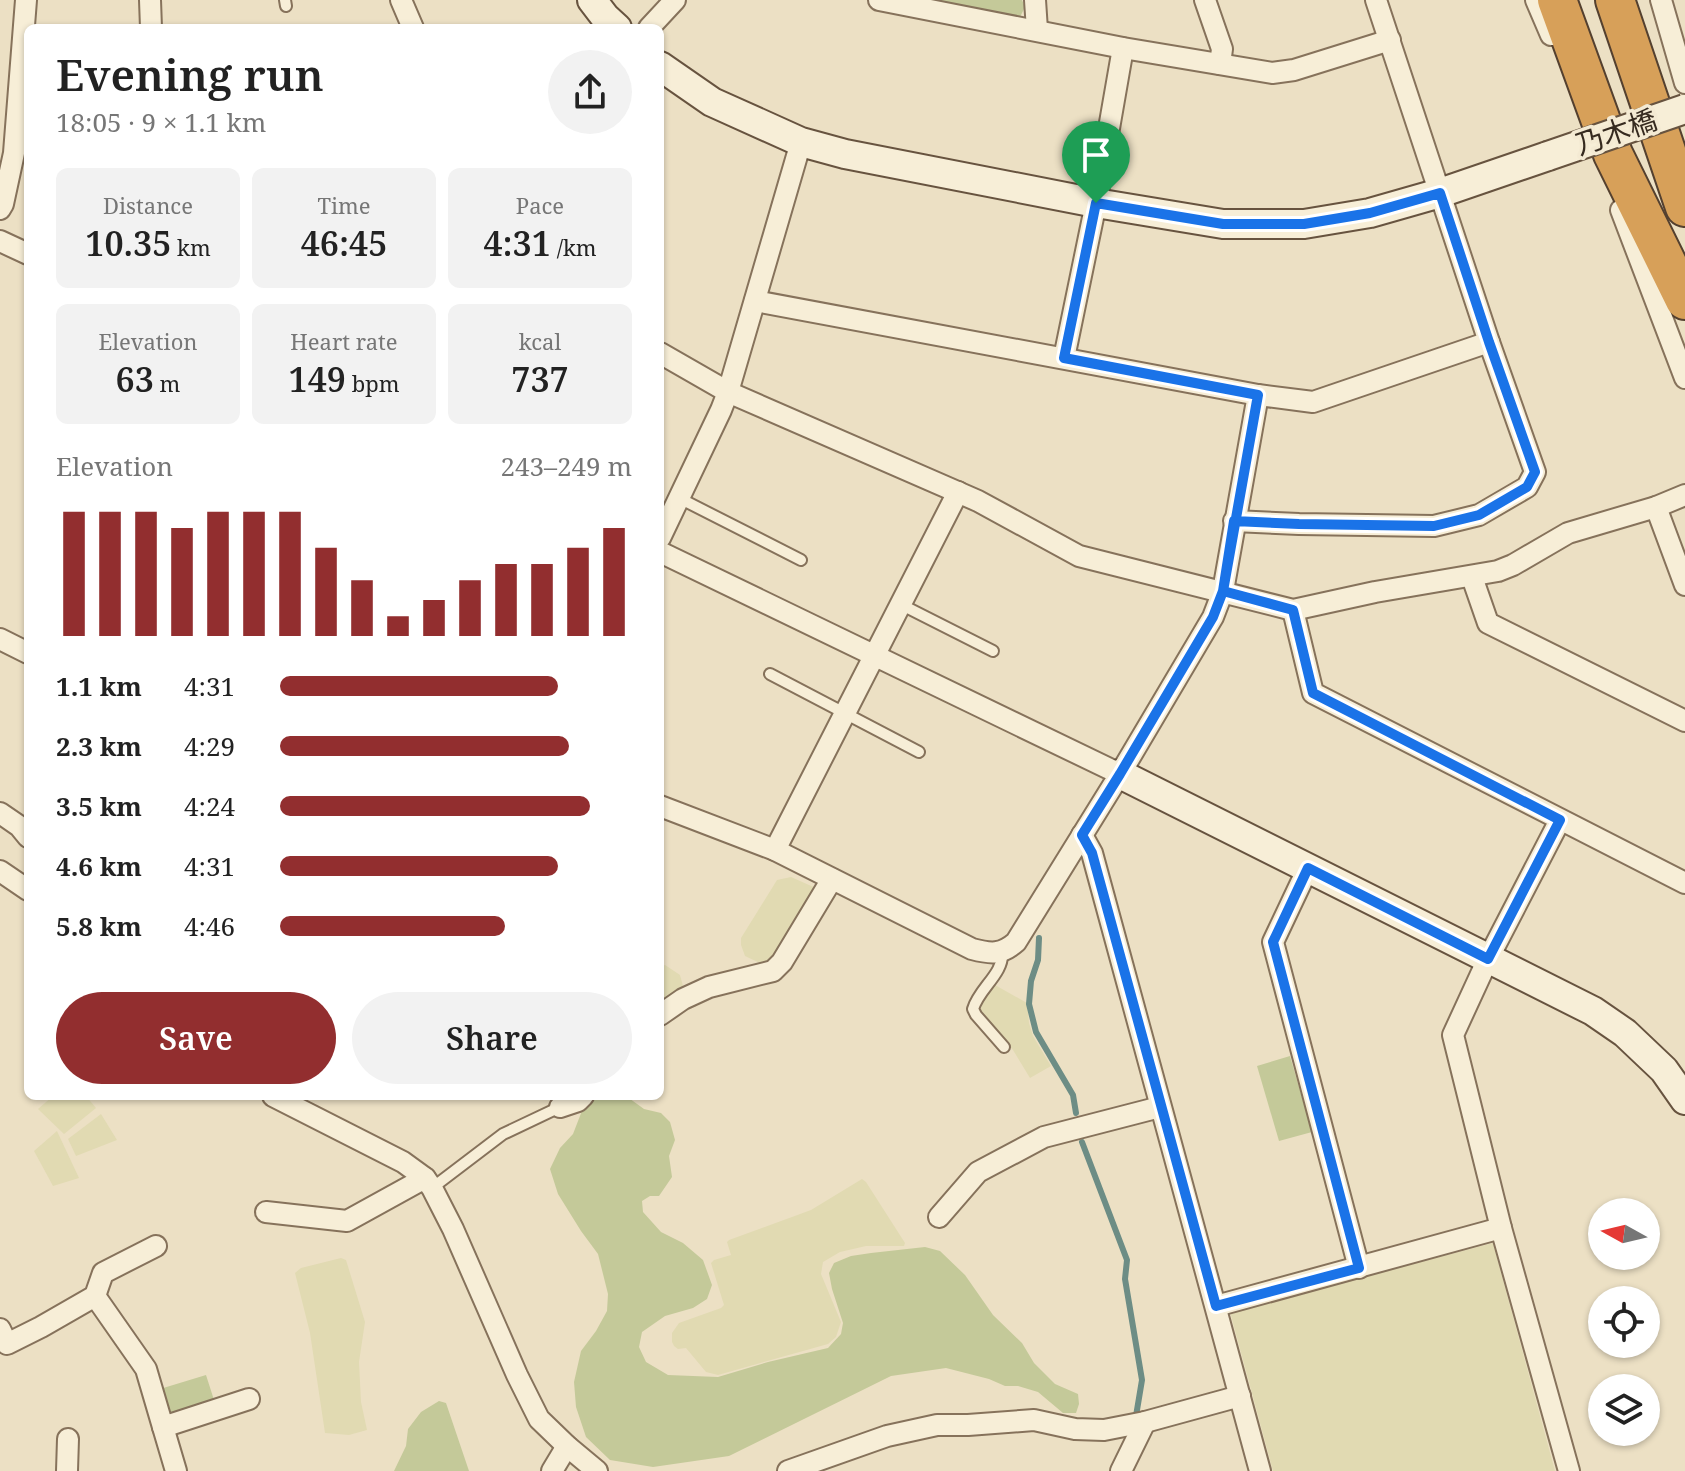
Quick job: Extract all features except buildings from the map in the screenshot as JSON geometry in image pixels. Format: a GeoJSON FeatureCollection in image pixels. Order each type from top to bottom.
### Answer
{"type":"FeatureCollection","features":[{"type":"Feature","properties":{"kind":"highway"},"geometry":{"type":"LineString","coordinates":[[1557,0],[1613,154],[1685,300]]}},
{"type":"Feature","properties":{"kind":"highway"},"geometry":{"type":"LineString","coordinates":[[1585,0],[1685,289]]}},
{"type":"Feature","properties":{"kind":"highway"},"geometry":{"type":"LineString","coordinates":[[1615,0],[1685,207]]}},
{"type":"Feature","properties":{"kind":"highway"},"geometry":{"type":"LineString","coordinates":[[1626,0],[1661,138]]}},
{"type":"Feature","properties":{"kind":"street"},"geometry":{"type":"LineString","coordinates":[[24,24],[26,0]]}},
{"type":"Feature","properties":{"kind":"street"},"geometry":{"type":"LineString","coordinates":[[150,0],[151,24]]}},
{"type":"Feature","properties":{"kind":"street"},"geometry":{"type":"LineString","coordinates":[[401,0],[411,24]]}},
{"type":"Feature","properties":{"kind":"street"},"geometry":{"type":"LineString","coordinates":[[653,24],[675,0]]}},
{"type":"Feature","properties":{"kind":"street"},"geometry":{"type":"LineString","coordinates":[[879,0],[1123,48],[1272,73],[1294,70],[1390,40]]}},
{"type":"Feature","properties":{"kind":"street"},"geometry":{"type":"LineString","coordinates":[[1035,0],[1037,30]]}},
{"type":"Feature","properties":{"kind":"street"},"geometry":{"type":"LineString","coordinates":[[1205,0],[1222,49],[1220,64]]}},
{"type":"Feature","properties":{"kind":"street"},"geometry":{"type":"LineString","coordinates":[[1234,521],[1434,526],[1479,515],[1527,487],[1535,472],[1376,0]]}},
{"type":"Feature","properties":{"kind":"street"},"geometry":{"type":"LineString","coordinates":[[1536,0],[1631,233],[1685,378]]}},
{"type":"Feature","properties":{"kind":"street"},"geometry":{"type":"LineString","coordinates":[[1661,0],[1685,83]]}},
{"type":"Feature","properties":{"kind":"street"},"geometry":{"type":"LineString","coordinates":[[0,209],[14,153],[24,26]]}},
{"type":"Feature","properties":{"kind":"street"},"geometry":{"type":"LineString","coordinates":[[1064,358],[1096,203],[1123,48]]}},
{"type":"Feature","properties":{"kind":"street","name":"乃木橋"},"geometry":{"type":"LineString","coordinates":[[664,69],[712,102],[801,142],[845,154],[1096,203],[1223,224],[1304,224],[1370,213],[1440,193],[1685,109]]}},
{"type":"Feature","properties":{"kind":"street"},"geometry":{"type":"LineString","coordinates":[[664,530],[728,392],[801,142]]}},
{"type":"Feature","properties":{"kind":"street"},"geometry":{"type":"LineString","coordinates":[[0,241],[24,252]]}},
{"type":"Feature","properties":{"kind":"street"},"geometry":{"type":"LineString","coordinates":[[755,301],[1258,395],[1313,402],[1489,342]]}},
{"type":"Feature","properties":{"kind":"street"},"geometry":{"type":"LineString","coordinates":[[664,355],[728,392],[978,501],[1079,556],[1293,610],[1498,571],[1568,533],[1656,507],[1685,495]]}},
{"type":"Feature","properties":{"kind":"street"},"geometry":{"type":"LineString","coordinates":[[664,808],[775,850],[972,949],[985,953],[1002,952],[1016,942],[1213,617],[1223,591],[1258,395]]}},
{"type":"Feature","properties":{"kind":"street"},"geometry":{"type":"LineString","coordinates":[[775,850],[958,492]]}},
{"type":"Feature","properties":{"kind":"street"},"geometry":{"type":"LineString","coordinates":[[1656,507],[1685,585]]}},
{"type":"Feature","properties":{"kind":"street"},"geometry":{"type":"LineString","coordinates":[[664,554],[1120,774],[1593,1011],[1625,1033],[1664,1070],[1685,1100]]}},
{"type":"Feature","properties":{"kind":"street"},"geometry":{"type":"LineString","coordinates":[[1472,577],[1488,623],[1685,721]]}},
{"type":"Feature","properties":{"kind":"street"},"geometry":{"type":"LineString","coordinates":[[1293,610],[1313,693],[1685,883]]}},
{"type":"Feature","properties":{"kind":"street"},"geometry":{"type":"LineString","coordinates":[[0,639],[24,651]]}},
{"type":"Feature","properties":{"kind":"street"},"geometry":{"type":"LineString","coordinates":[[0,813],[24,832]]}},
{"type":"Feature","properties":{"kind":"street"},"geometry":{"type":"LineString","coordinates":[[1560,820],[1488,959],[1453,1035],[1501,1228],[1569,1471]]}},
{"type":"Feature","properties":{"kind":"street"},"geometry":{"type":"LineString","coordinates":[[1082,835],[1092,853],[1260,1471]]}},
{"type":"Feature","properties":{"kind":"street"},"geometry":{"type":"LineString","coordinates":[[1308,868],[1273,942],[1359,1268]]}},
{"type":"Feature","properties":{"kind":"street"},"geometry":{"type":"LineString","coordinates":[[0,871],[24,887]]}},
{"type":"Feature","properties":{"kind":"street"},"geometry":{"type":"LineString","coordinates":[[664,1012],[709,987],[773,971],[782,962],[832,879]]}},
{"type":"Feature","properties":{"kind":"street"},"geometry":{"type":"LineString","coordinates":[[281,1100],[403,1162],[429,1183],[539,1419],[597,1471]]}},
{"type":"Feature","properties":{"kind":"street"},"geometry":{"type":"LineString","coordinates":[[560,1107],[579,1100]]}},
{"type":"Feature","properties":{"kind":"street"},"geometry":{"type":"LineString","coordinates":[[939,1217],[978,1172],[1044,1137],[1160,1107]]}},
{"type":"Feature","properties":{"kind":"street"},"geometry":{"type":"LineString","coordinates":[[266,1212],[347,1221],[429,1183]]}},
{"type":"Feature","properties":{"kind":"street"},"geometry":{"type":"LineString","coordinates":[[1216,1306],[1501,1228]]}},
{"type":"Feature","properties":{"kind":"street"},"geometry":{"type":"LineString","coordinates":[[2,1341],[41,1327],[95,1296],[103,1273],[156,1246]]}},
{"type":"Feature","properties":{"kind":"street"},"geometry":{"type":"LineString","coordinates":[[95,1296],[146,1369],[176,1471]]}},
{"type":"Feature","properties":{"kind":"street"},"geometry":{"type":"LineString","coordinates":[[788,1471],[887,1436],[937,1425],[1034,1420],[1089,1431],[1104,1430],[1240,1396]]}},
{"type":"Feature","properties":{"kind":"street"},"geometry":{"type":"LineString","coordinates":[[163,1427],[249,1399]]}},
{"type":"Feature","properties":{"kind":"street"},"geometry":{"type":"LineString","coordinates":[[1121,1471],[1145,1422]]}},
{"type":"Feature","properties":{"kind":"street"},"geometry":{"type":"LineString","coordinates":[[67,1471],[68,1439]]}},
{"type":"Feature","properties":{"kind":"street"},"geometry":{"type":"LineString","coordinates":[[552,1471],[567,1446]]}},
{"type":"Feature","properties":{"kind":"lane"},"geometry":{"type":"LineString","coordinates":[[679,498],[801,560]]}},
{"type":"Feature","properties":{"kind":"lane"},"geometry":{"type":"LineString","coordinates":[[900,604],[993,651]]}},
{"type":"Feature","properties":{"kind":"lane"},"geometry":{"type":"LineString","coordinates":[[770,674],[919,752]]}},
{"type":"Feature","properties":{"kind":"lane"},"geometry":{"type":"LineString","coordinates":[[1002,952],[1001,965],[973,1009],[1004,1047]]}},
{"type":"Feature","properties":{"kind":"lane"},"geometry":{"type":"LineString","coordinates":[[429,1183],[503,1134],[560,1107]]}},
{"type":"Feature","properties":{"kind":"shaded area"},"geometry":{"type":"Polygon","coordinates":[[[791,877],[818,889],[772,964],[762,964],[745,956],[741,938],[777,880],[791,877]]]}},
{"type":"Feature","properties":{"kind":"shaded area"},"geometry":{"type":"Polygon","coordinates":[[[664,965],[680,975],[683,993],[664,1006],[664,965]]]}},
{"type":"Feature","properties":{"kind":"shaded area"},"geometry":{"type":"Polygon","coordinates":[[[995,985],[1027,1003],[1033,1036],[1051,1066],[1030,1078],[1013,1050],[981,1015],[978,1007],[995,985]]]}},
{"type":"Feature","properties":{"kind":"shaded area"},"geometry":{"type":"Polygon","coordinates":[[[48,1100],[89,1100],[96,1108],[64,1134],[38,1109],[48,1100]]]}},
{"type":"Feature","properties":{"kind":"shaded area"},"geometry":{"type":"Polygon","coordinates":[[[101,1114],[117,1140],[76,1156],[68,1139],[101,1114]]]}},
{"type":"Feature","properties":{"kind":"shaded area"},"geometry":{"type":"Polygon","coordinates":[[[57,1131],[79,1178],[53,1186],[34,1151],[57,1131]]]}},
{"type":"Feature","properties":{"kind":"shaded area"},"geometry":{"type":"Polygon","coordinates":[[[862,1179],[905,1243],[904,1246],[866,1246],[840,1252],[823,1262],[821,1274],[841,1322],[836,1337],[828,1344],[718,1375],[706,1372],[686,1348],[674,1346],[672,1333],[679,1323],[724,1305],[711,1263],[731,1255],[729,1240],[811,1210],[862,1179]]]}},
{"type":"Feature","properties":{"kind":"shaded area"},"geometry":{"type":"Polygon","coordinates":[[[1493,1243],[1555,1471],[1273,1471],[1230,1312],[1493,1243]]]}},
{"type":"Feature","properties":{"kind":"shaded area"},"geometry":{"type":"Polygon","coordinates":[[[341,1258],[346,1260],[365,1322],[359,1362],[361,1402],[367,1430],[349,1435],[325,1433],[310,1333],[295,1273],[301,1268],[341,1258]]]}},
{"type":"Feature","properties":{"kind":"green space"},"geometry":{"type":"Polygon","coordinates":[[[930,0],[1022,0],[1025,7],[1020,17],[930,0]]]}},
{"type":"Feature","properties":{"kind":"green space"},"geometry":{"type":"Polygon","coordinates":[[[1290,1056],[1312,1132],[1279,1141],[1257,1066],[1290,1056]]]}},
{"type":"Feature","properties":{"kind":"green space"},"geometry":{"type":"Polygon","coordinates":[[[589,1100],[632,1100],[644,1109],[661,1113],[670,1122],[675,1140],[669,1156],[672,1177],[659,1196],[650,1196],[642,1201],[643,1212],[661,1232],[683,1243],[703,1260],[712,1285],[707,1299],[693,1308],[665,1316],[642,1332],[639,1347],[646,1362],[668,1375],[718,1377],[828,1348],[841,1334],[843,1323],[829,1273],[834,1263],[851,1256],[925,1247],[940,1251],[965,1275],[993,1315],[1022,1343],[1034,1363],[1055,1384],[1078,1394],[1076,1413],[1063,1413],[1038,1392],[1005,1386],[946,1368],[891,1376],[729,1456],[653,1467],[610,1460],[586,1437],[576,1407],[574,1382],[581,1351],[607,1311],[608,1294],[598,1254],[558,1194],[550,1169],[560,1148],[573,1134],[589,1100]]]}},
{"type":"Feature","properties":{"kind":"green space"},"geometry":{"type":"Polygon","coordinates":[[[206,1375],[214,1400],[175,1414],[168,1410],[160,1389],[206,1375]]]}},
{"type":"Feature","properties":{"kind":"green space"},"geometry":{"type":"Polygon","coordinates":[[[439,1401],[446,1403],[469,1471],[394,1471],[406,1446],[408,1429],[421,1412],[439,1401]]]}},
{"type":"Feature","properties":{"kind":"waterway"},"geometry":{"type":"LineString","coordinates":[[1039,938],[1029,1004],[1036,1032],[1073,1095],[1076,1113]]}},
{"type":"Feature","properties":{"kind":"waterway"},"geometry":{"type":"LineString","coordinates":[[1082,1142],[1127,1260],[1125,1279],[1142,1380],[1136,1416]]}},
{"type":"Feature","properties":{"kind":"route"},"geometry":{"type":"LineString","coordinates":[[1096,203],[1064,358],[1258,395],[1234,521],[1223,591],[1213,617],[1082,835],[1092,853],[1216,1306],[1359,1268],[1273,942],[1308,868],[1488,959],[1560,820],[1313,693],[1293,610],[1223,591],[1234,521],[1434,526],[1479,515],[1527,487],[1535,472],[1440,193],[1370,213],[1304,224],[1223,224],[1096,203]]}}]}
